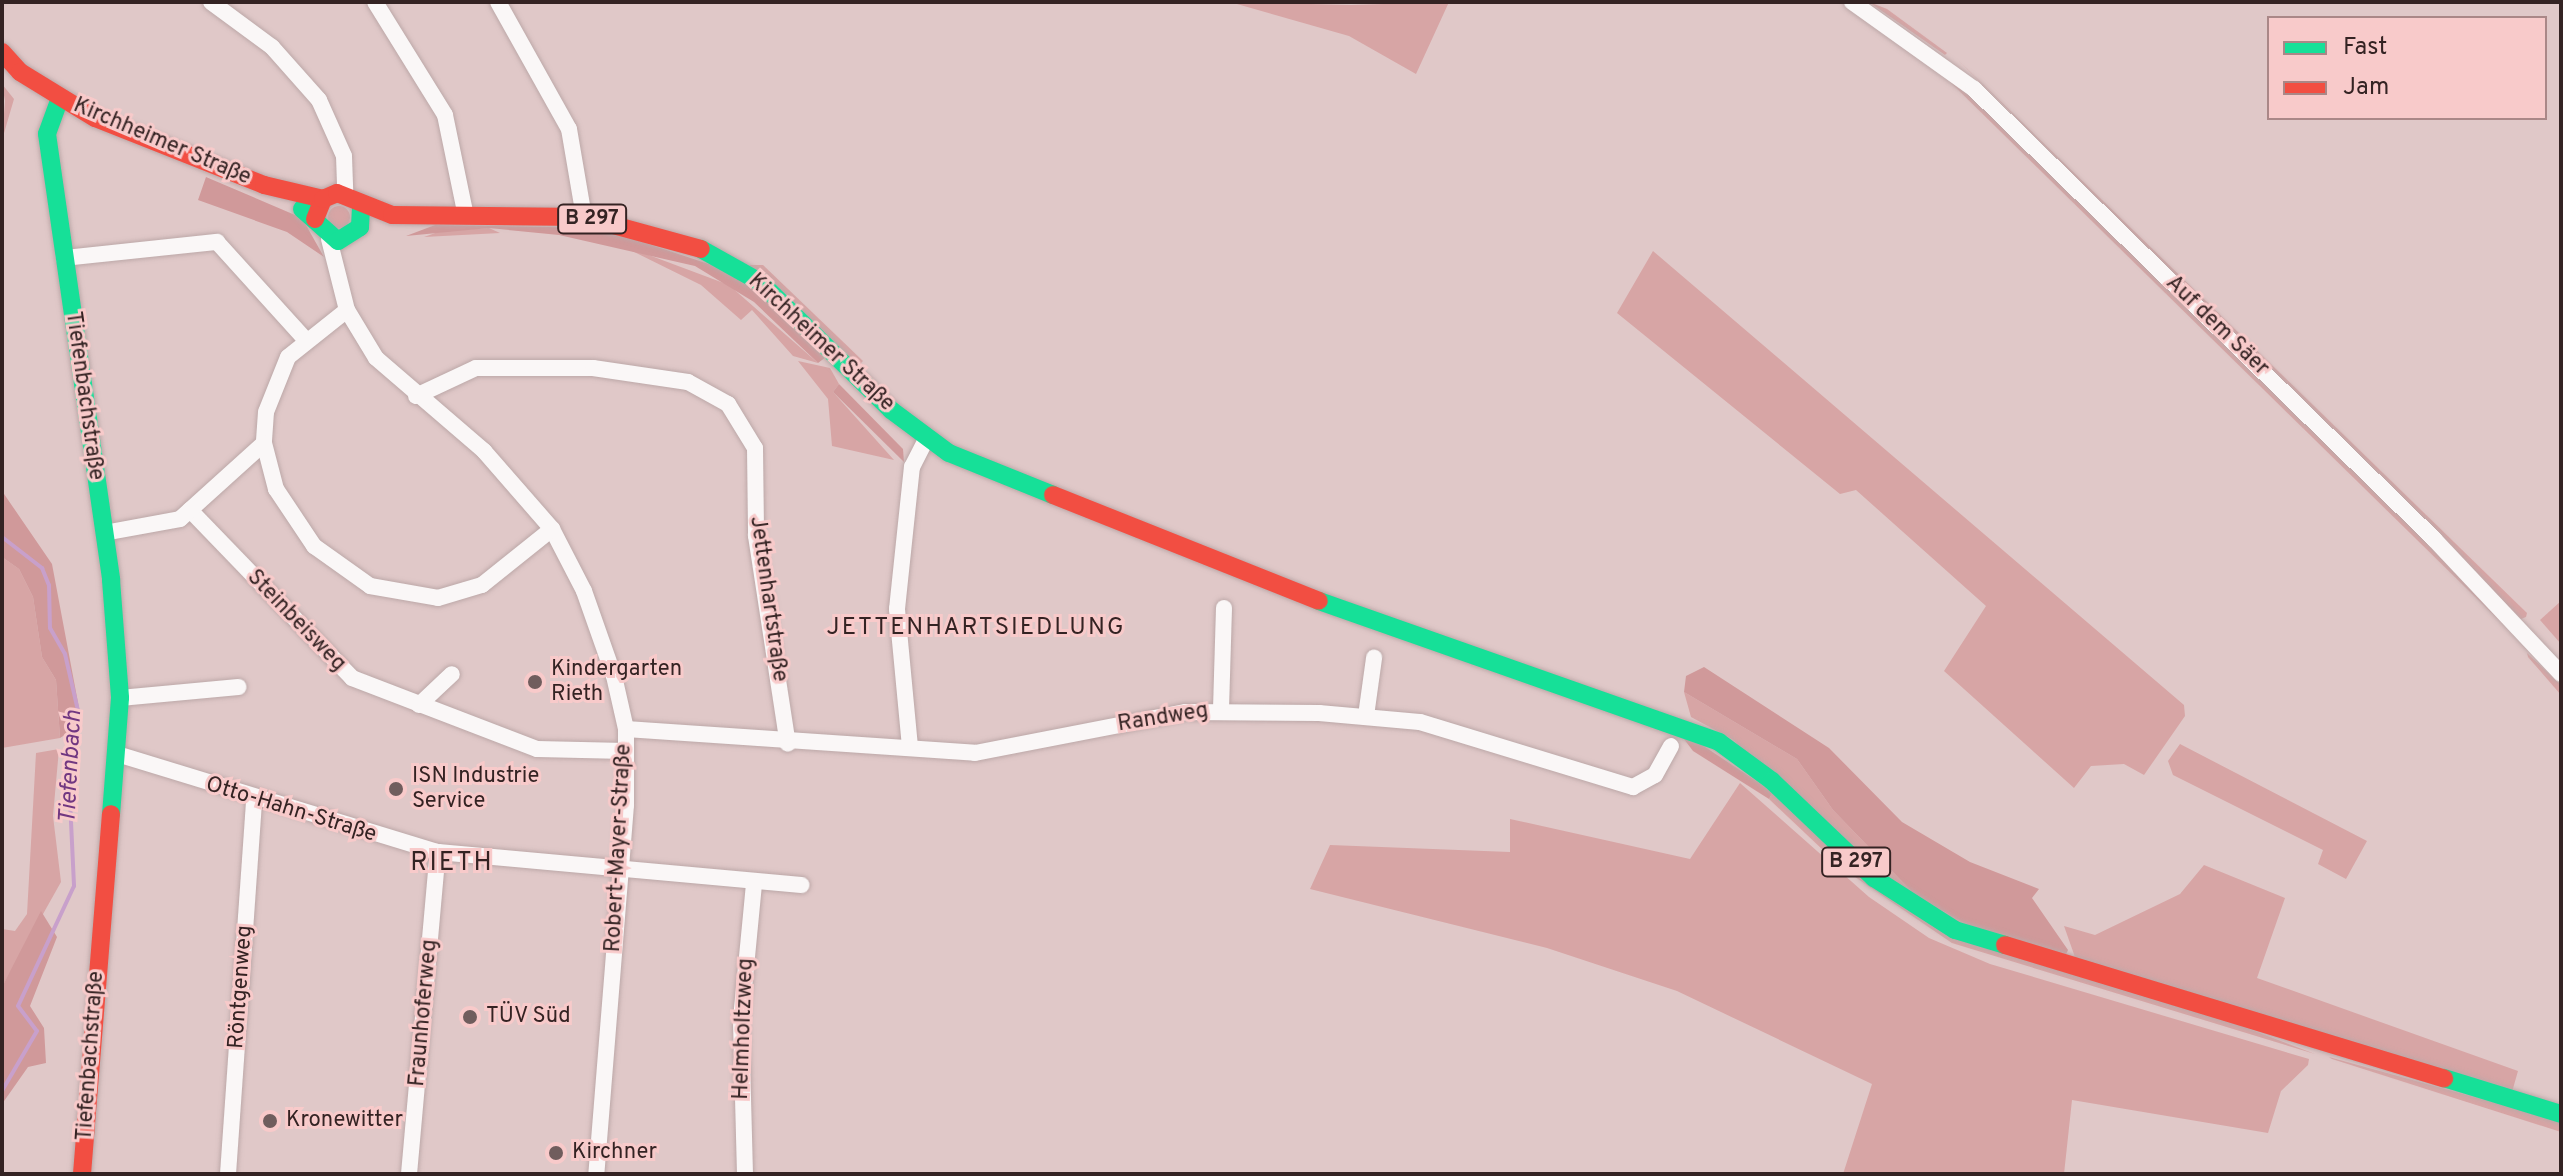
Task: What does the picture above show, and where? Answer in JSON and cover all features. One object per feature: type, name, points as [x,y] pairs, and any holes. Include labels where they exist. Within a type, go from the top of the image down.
[{"type":"main road","name":"Kirchheimer Straße","points":[[2,32],[60,98]]},
{"type":"main road","name":"Kirchheimer Straße","points":[[2,52],[20,72],[60,98],[264,185],[323,199],[345,194]]},
{"type":"main road","points":[[20,72],[49,118],[60,98]]},
{"type":"main road","name":"Tiefenbachstraße","points":[[49,118],[64,258],[104,533],[120,698],[82,1174]]},
{"type":"main road","name":"Kirchheimer Straße","points":[[264,185],[315,219],[346,235],[465,212],[584,217],[685,243],[737,267],[927,438],[978,469],[1429,645],[1606,697],[1719,742],[1772,781],[1899,898],[1981,942],[2561,1114]]},
{"type":"main road","points":[[345,194],[361,208],[346,235]]},
{"type":"main road","points":[[315,219],[323,199]]},
{"type":"main road","name":"Kirchheimer Straße","points":[[361,208],[439,215]]},
{"type":"street","points":[[211,2],[272,47],[319,100],[344,156],[345,194]]},
{"type":"street","points":[[375,2],[445,115],[465,212]]},
{"type":"street","points":[[498,2],[569,129],[584,217]]},
{"type":"street","name":"Auf dem Säer","points":[[1852,2],[1974,89],[2424,529],[2561,674]]},
{"type":"street","name":"Robert-Mayer-Straße","points":[[346,235],[343,285],[347,310],[376,358],[416,396],[484,451],[552,529],[600,628],[626,729],[626,751],[622,869],[596,1174]]},
{"type":"street","points":[[64,258],[217,242],[305,339]]},
{"type":"street","points":[[347,310],[305,339],[276,378],[264,443],[276,489],[314,546],[346,573],[393,595],[438,598],[482,585],[552,529]]},
{"type":"street","name":"Jettenhartstraße","points":[[416,396],[476,368],[579,368],[688,382],[728,404],[755,448],[756,536],[788,744]]},
{"type":"street","points":[[910,747],[898,585],[912,467],[927,438]]},
{"type":"street","points":[[104,533],[180,519],[264,443]]},
{"type":"street","name":"Steinbeisweg","points":[[190,510],[337,667],[419,705],[537,749],[626,751]]},
{"type":"street","points":[[1221,709],[1224,608]]},
{"type":"street","points":[[1366,716],[1374,658]]},
{"type":"street","points":[[419,705],[452,674]]},
{"type":"street","points":[[120,698],[238,687]]},
{"type":"street","name":"Randweg","points":[[626,729],[788,744],[910,747],[975,753],[1221,709],[1366,716],[1473,736],[1618,786],[1646,783],[1671,746]]},
{"type":"street","name":"Otto-Hahn-Straße","points":[[117,754],[254,800],[438,852],[754,884],[802,885]]},
{"type":"street","name":"Röntgenweg","points":[[228,1174],[254,800]]},
{"type":"street","name":"Fraunhoferweg","points":[[409,1174],[438,852]]},
{"type":"street","name":"Helmholtzweg","points":[[745,1174],[741,1019],[754,884]]},
{"type":"shaded area","points":[[1230,2],[1351,5],[1449,2],[1416,74],[1349,36]]},
{"type":"shaded area","points":[[1869,2],[1887,9],[1947,53],[1945,55]]},
{"type":"shaded area","points":[[1957,59],[2527,613],[2526,617],[2521,619]]},
{"type":"shaded area","points":[[1945,77],[1952,77],[2446,559],[2515,636]]},
{"type":"shaded area","points":[[2,84],[14,99],[2,140],[5,101]]},
{"type":"shaded area","points":[[206,177],[302,218],[324,257],[287,232],[198,200]]},
{"type":"shaded area","points":[[339,206],[347,209],[350,217],[347,225],[339,228],[331,225],[328,217],[331,209]]},
{"type":"shaded area","points":[[435,225],[600,228],[739,274],[826,357],[818,363],[754,302],[695,266],[559,235],[489,228],[406,236]]},
{"type":"shaded area","points":[[489,228],[500,233],[424,237],[441,231]]},
{"type":"shaded area","points":[[614,242],[729,285],[818,363],[793,356],[752,310],[741,320],[701,285]]},
{"type":"shaded area","points":[[1653,251],[2184,705],[2185,716],[2144,775],[2124,764],[2091,766],[2074,788],[1944,671],[1986,606],[1856,490],[1840,494],[1617,313]]},
{"type":"shaded area","points":[[749,265],[763,265],[863,361],[859,365]]},
{"type":"shaded area","points":[[798,361],[830,368],[839,384],[833,392],[894,460],[832,446],[828,399]]},
{"type":"shaded area","points":[[839,384],[903,449],[904,462],[833,392]]},
{"type":"shaded area","points":[[2,491],[52,564],[82,724],[60,738],[56,680],[42,657],[33,597],[19,569],[2,557]]},
{"type":"shaded area","points":[[2,557],[19,569],[33,597],[42,657],[56,680],[60,738],[2,748]]},
{"type":"shaded area","points":[[2561,601],[2561,644],[2540,620]]},
{"type":"shaded area","points":[[2527,653],[2561,685],[2561,695],[2528,657]]},
{"type":"shaded area","points":[[1704,667],[1829,748],[1902,822],[1970,862],[2039,889],[2032,898],[2068,950],[2064,959],[1969,925],[1918,898],[1833,810],[1797,759],[1684,692],[1686,676]]},
{"type":"shaded area","points":[[1684,692],[1797,759],[1833,810],[1918,898],[1871,866],[1732,739],[1691,717]]},
{"type":"shaded area","points":[[1675,727],[1773,792],[1769,799],[1693,751]]},
{"type":"shaded area","points":[[2180,744],[2367,841],[2346,879],[2318,864],[2323,850],[2173,775],[2168,761]]},
{"type":"shaded area","points":[[59,749],[53,816],[61,882],[2,987],[2,929],[15,931],[27,914],[36,753]]},
{"type":"shaded area","points":[[1740,783],[1869,897],[1929,938],[1990,964],[2309,1059],[2308,1065],[2281,1091],[2268,1133],[2072,1100],[2064,1174],[1843,1174],[1872,1084],[1677,991],[1547,948],[1310,889],[1330,845],[1510,852],[1510,819],[1690,859]]},
{"type":"shaded area","points":[[1773,792],[1872,885],[2315,1054],[1952,943],[1842,868],[1769,799]]},
{"type":"shaded area","points":[[2204,865],[2285,898],[2257,978],[2518,1071],[2512,1092],[2076,960],[2064,926],[2095,935],[2180,894]]},
{"type":"shaded area","points":[[41,911],[57,937],[30,1006],[44,1028],[46,1063],[28,1067],[2,1104],[2,987]]},
{"type":"shaded area","points":[[2329,1057],[2561,1121],[2561,1132],[2332,1059]]},
{"type":"waterway","name":"Tiefenbach","points":[[2,537],[42,568],[49,585],[50,628],[65,654],[79,715],[68,758],[74,886],[18,1006],[37,1031],[2,1091]]},
{"type":"traffic: fast","points":[[60,98],[47,134],[111,580],[120,698],[111,814]]},
{"type":"traffic: fast","points":[[302,209],[338,241],[360,227],[361,208]]},
{"type":"traffic: fast","points":[[701,249],[760,282],[891,410],[949,453],[1053,495]]},
{"type":"traffic: fast","points":[[1319,601],[1719,742],[1772,781],[1874,878],[1955,930],[2005,945]]},
{"type":"traffic: fast","points":[[2444,1078],[2561,1114]]},
{"type":"traffic: jam","points":[[2,52],[20,72],[95,118],[264,185],[323,199]]},
{"type":"traffic: jam","points":[[315,219],[323,199],[337,193],[392,215],[584,217],[701,249]]},
{"type":"traffic: jam","points":[[1053,495],[1319,601]]},
{"type":"traffic: jam","points":[[82,1174],[111,814]]},
{"type":"traffic: jam","points":[[2005,945],[2444,1078]]},
{"type":"place","name":"Kindergarten Rieth","points":[[535,682]]},
{"type":"place","name":"ISN Industrie Service","points":[[396,789]]},
{"type":"place","name":"TÜV Süd","points":[[470,1017]]},
{"type":"place","name":"Kronewitter","points":[[270,1121]]},
{"type":"place","name":"Kirchner","points":[[556,1153]]},
{"type":"district","name":"JETTENHARTSIEDLUNG","points":[[976,629]]},
{"type":"district","name":"RIETH","points":[[452,864]]}]
